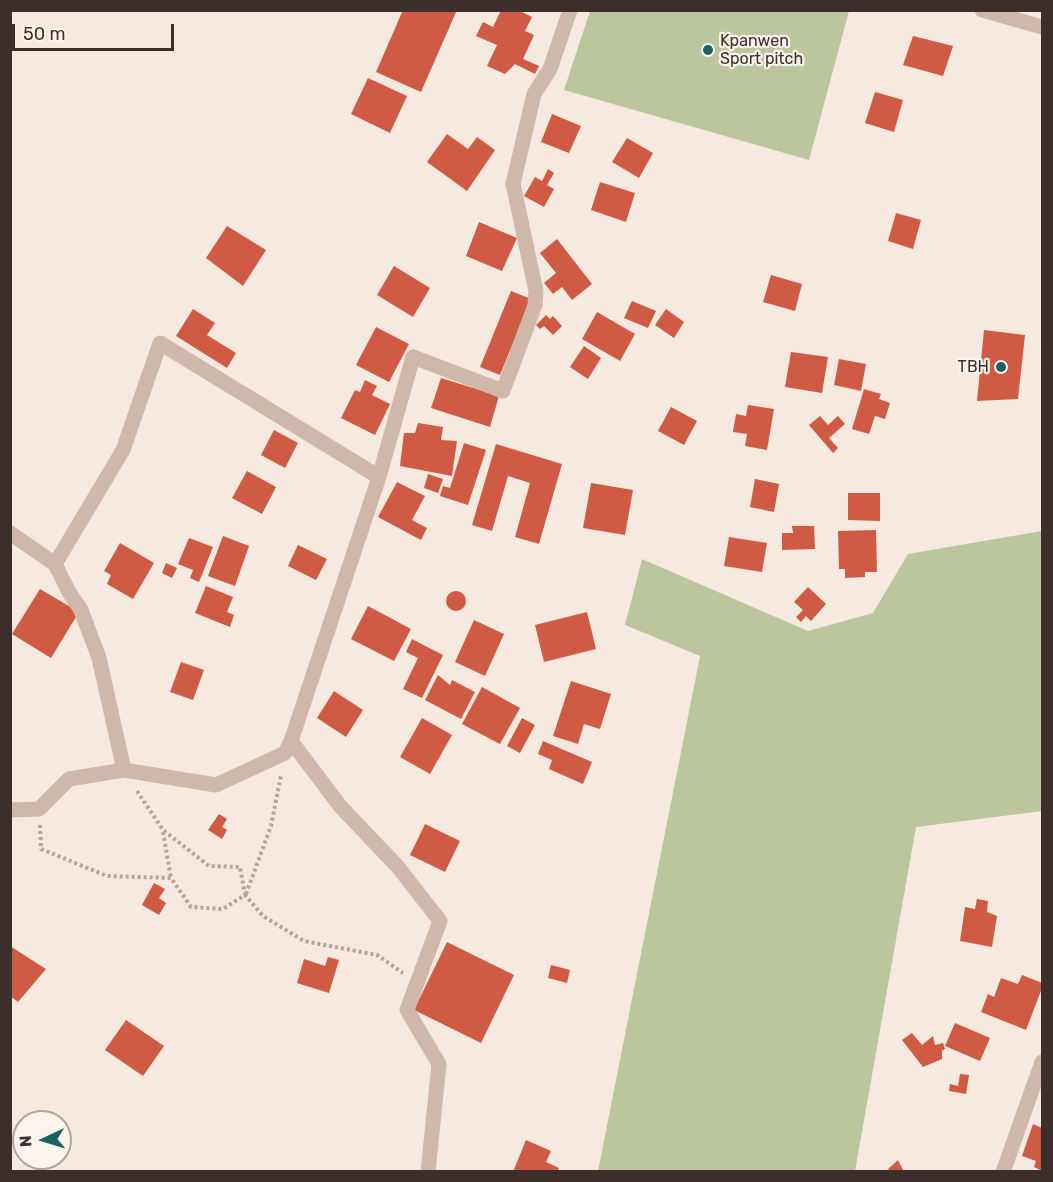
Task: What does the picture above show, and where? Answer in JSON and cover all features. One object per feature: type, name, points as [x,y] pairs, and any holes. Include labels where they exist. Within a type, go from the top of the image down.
[{"type":"street","points":[[10,810],[39,809],[69,779],[124,771],[216,785],[288,747],[379,477],[413,357],[503,391],[535,305],[536,291],[513,184],[534,94],[550,69],[570,10]]},
{"type":"street","points":[[982,10],[1042,27]]},
{"type":"street","points":[[55,564],[123,450],[160,343],[379,477]]},
{"type":"street","points":[[10,532],[55,564],[81,610],[99,658],[124,771]]},
{"type":"street","points":[[288,747],[398,867],[440,921],[406,1010],[439,1064],[428,1172]]},
{"type":"street","points":[[1003,1172],[1042,1062]]},
{"type":"path","points":[[163,831],[171,878],[191,907],[222,909],[246,895],[271,826],[288,747]]},
{"type":"path","points":[[124,771],[163,831],[209,866],[240,867],[246,895],[263,916],[304,941],[377,955],[417,983]]},
{"type":"path","points":[[39,809],[41,849],[107,876],[171,878]]},
{"type":"green space","name":"Kpanwen Sport pitch","points":[[590,11],[849,11],[809,160],[564,90]]},
{"type":"green space","points":[[1042,531],[1042,811],[916,827],[855,1171],[598,1171],[700,656],[625,625],[642,559],[808,631],[873,613],[908,554]]},
{"type":"building","points":[[403,10],[457,10],[421,92],[376,72]]},
{"type":"building","points":[[501,10],[518,10],[532,17],[525,31],[534,35],[523,59],[539,66],[535,74],[515,64],[505,74],[487,66],[497,45],[476,36],[483,22],[493,27]]},
{"type":"building","points":[[913,36],[953,46],[943,76],[903,65]]},
{"type":"building","points":[[368,78],[407,96],[390,133],[351,114]]},
{"type":"building","points":[[875,92],[903,100],[894,132],[865,123]]},
{"type":"building","points":[[552,114],[581,126],[569,153],[541,142]]},
{"type":"building","points":[[447,134],[468,149],[477,137],[495,150],[467,191],[427,162]]},
{"type":"building","points":[[627,138],[653,153],[639,178],[612,162]]},
{"type":"building","points":[[548,169],[554,173],[547,185],[554,189],[544,207],[524,196],[535,177],[542,181]]},
{"type":"building","points":[[600,182],[635,193],[626,222],[591,210]]},
{"type":"building","points":[[896,213],[921,220],[913,249],[888,241]]},
{"type":"building","points":[[479,222],[517,238],[502,271],[466,256]]},
{"type":"building","points":[[227,226],[266,250],[243,286],[206,258]]},
{"type":"building","points":[[557,239],[592,284],[572,300],[562,287],[553,294],[544,283],[556,273],[540,253]]},
{"type":"building","points":[[394,266],[430,288],[413,317],[377,295]]},
{"type":"building","points":[[771,275],[802,284],[795,311],[763,302]]},
{"type":"building","points":[[511,291],[531,299],[500,375],[480,367]]},
{"type":"building","points":[[632,301],[656,311],[648,328],[624,318]]},
{"type":"building","points":[[193,309],[215,323],[207,335],[236,353],[227,368],[176,336]]},
{"type":"building","points":[[666,309],[684,322],[674,338],[655,325]]},
{"type":"building","points":[[597,312],[635,334],[620,361],[582,339]]},
{"type":"building","points":[[546,315],[550,319],[553,316],[562,326],[553,335],[544,326],[540,329],[536,325]]},
{"type":"building","points":[[376,327],[409,344],[389,382],[356,365]]},
{"type":"building","name":"TBH","points":[[984,330],[1025,335],[1018,399],[977,401]]},
{"type":"building","points":[[584,346],[601,358],[588,379],[570,367]]},
{"type":"building","points":[[791,352],[828,357],[822,393],[785,387]]},
{"type":"building","points":[[839,359],[866,364],[861,391],[834,385]]},
{"type":"building","points":[[441,378],[499,396],[490,427],[431,408]]},
{"type":"building","points":[[365,380],[377,386],[372,395],[390,404],[375,435],[341,418],[355,390],[360,392]]},
{"type":"building","points":[[864,389],[881,394],[879,399],[890,403],[885,419],[875,416],[869,434],[852,429]]},
{"type":"building","points":[[748,405],[774,409],[767,450],[745,446],[747,434],[733,432],[736,414],[746,416]]},
{"type":"building","points":[[671,407],[697,421],[684,445],[658,431]]},
{"type":"building","points":[[820,416],[828,425],[838,416],[845,424],[829,438],[838,448],[833,453],[809,425]]},
{"type":"building","points":[[418,423],[443,427],[441,440],[457,441],[452,476],[400,466],[404,433],[415,433]]},
{"type":"building","points":[[274,430],[298,443],[285,468],[261,455]]},
{"type":"building","points":[[464,443],[486,450],[468,505],[440,496],[443,486],[450,488]]},
{"type":"building","points":[[496,444],[562,464],[539,544],[515,537],[530,483],[508,476],[492,531],[472,525]]},
{"type":"building","points":[[247,471],[276,487],[262,514],[232,498]]},
{"type":"building","points":[[428,474],[443,479],[438,493],[424,488]]},
{"type":"building","points":[[755,479],[779,484],[774,512],[750,507]]},
{"type":"building","points":[[397,482],[425,496],[412,520],[427,528],[421,540],[378,517]]},
{"type":"building","points":[[591,483],[633,490],[625,535],[583,528]]},
{"type":"building","points":[[848,493],[880,493],[880,521],[848,520]]},
{"type":"building","points":[[792,526],[814,526],[815,549],[782,550],[782,533],[793,533]]},
{"type":"building","points":[[876,530],[877,572],[865,572],[865,577],[845,578],[845,569],[839,569],[838,531]]},
{"type":"building","points":[[223,536],[249,546],[235,586],[208,576]]},
{"type":"building","points":[[729,537],[767,543],[762,572],[724,566]]},
{"type":"building","points":[[189,538],[213,547],[199,582],[190,578],[193,570],[178,564]]},
{"type":"building","points":[[120,543],[154,563],[133,599],[107,584],[111,575],[104,571]]},
{"type":"building","points":[[298,545],[327,559],[316,580],[288,566]]},
{"type":"building","points":[[166,563],[177,568],[172,578],[162,573]]},
{"type":"building","points":[[206,586],[233,597],[227,612],[234,615],[230,627],[195,613]]},
{"type":"building","points":[[808,587],[826,604],[811,621],[806,616],[801,622],[796,617],[803,610],[794,602]]},
{"type":"building","points":[[40,589],[79,612],[51,658],[12,634]]},
{"type":"building","points":[[452,591],[460,591],[466,597],[466,605],[460,611],[452,611],[446,605],[446,597]]},
{"type":"building","points":[[368,606],[411,629],[394,661],[351,639]]},
{"type":"building","points":[[587,612],[596,649],[544,662],[535,625]]},
{"type":"building","points":[[474,620],[504,634],[485,676],[455,662]]},
{"type":"building","points":[[412,639],[443,655],[422,698],[403,689],[418,658],[406,652]]},
{"type":"building","points":[[181,662],[204,670],[193,700],[170,692]]},
{"type":"building","points":[[438,675],[450,685],[452,680],[475,692],[461,719],[425,700]]},
{"type":"building","points":[[571,681],[611,694],[600,729],[584,724],[578,744],[553,736]]},
{"type":"building","points":[[482,687],[520,708],[500,744],[462,724]]},
{"type":"building","points":[[334,691],[363,710],[346,737],[317,718]]},
{"type":"building","points":[[422,718],[452,735],[430,774],[400,757]]},
{"type":"building","points":[[522,718],[535,725],[520,753],[507,746]]},
{"type":"building","points":[[543,741],[592,762],[583,784],[549,769],[552,760],[538,754]]},
{"type":"building","points":[[219,814],[227,819],[222,827],[227,830],[222,839],[208,830]]},
{"type":"building","points":[[425,824],[460,841],[445,872],[410,855]]},
{"type":"building","points":[[154,883],[165,889],[159,898],[166,903],[159,915],[142,905]]},
{"type":"building","points":[[977,899],[988,901],[987,912],[997,916],[992,947],[960,941],[965,907],[975,909]]},
{"type":"building","points":[[447,942],[514,975],[481,1043],[414,1010]]},
{"type":"building","points":[[10,946],[46,969],[18,1002],[10,996]]},
{"type":"building","points":[[328,957],[339,960],[329,993],[297,983],[304,959],[325,966]]},
{"type":"building","points":[[551,965],[570,970],[567,983],[548,978]]},
{"type":"building","points":[[1022,975],[1042,983],[1026,1030],[981,1012],[988,994],[994,997],[1001,978],[1018,984]]},
{"type":"building","points":[[126,1020],[164,1046],[143,1076],[105,1050]]},
{"type":"building","points":[[955,1023],[990,1038],[980,1061],[945,1046]]},
{"type":"building","points":[[912,1033],[922,1045],[933,1036],[935,1045],[943,1043],[945,1049],[942,1051],[942,1059],[923,1067],[902,1040]]},
{"type":"building","points":[[960,1074],[969,1075],[966,1094],[949,1091],[950,1084],[958,1086]]},
{"type":"building","points":[[1033,1124],[1042,1128],[1042,1171],[1034,1167],[1036,1161],[1022,1156]]},
{"type":"building","points":[[526,1140],[551,1151],[546,1162],[559,1168],[557,1172],[513,1172]]},
{"type":"building","points":[[898,1160],[904,1172],[890,1172],[888,1169]]},
{"type":"place","name":"Kpanwen Sport pitch","points":[[708,50]]},
{"type":"place","name":"TBH","points":[[1001,367]]}]
